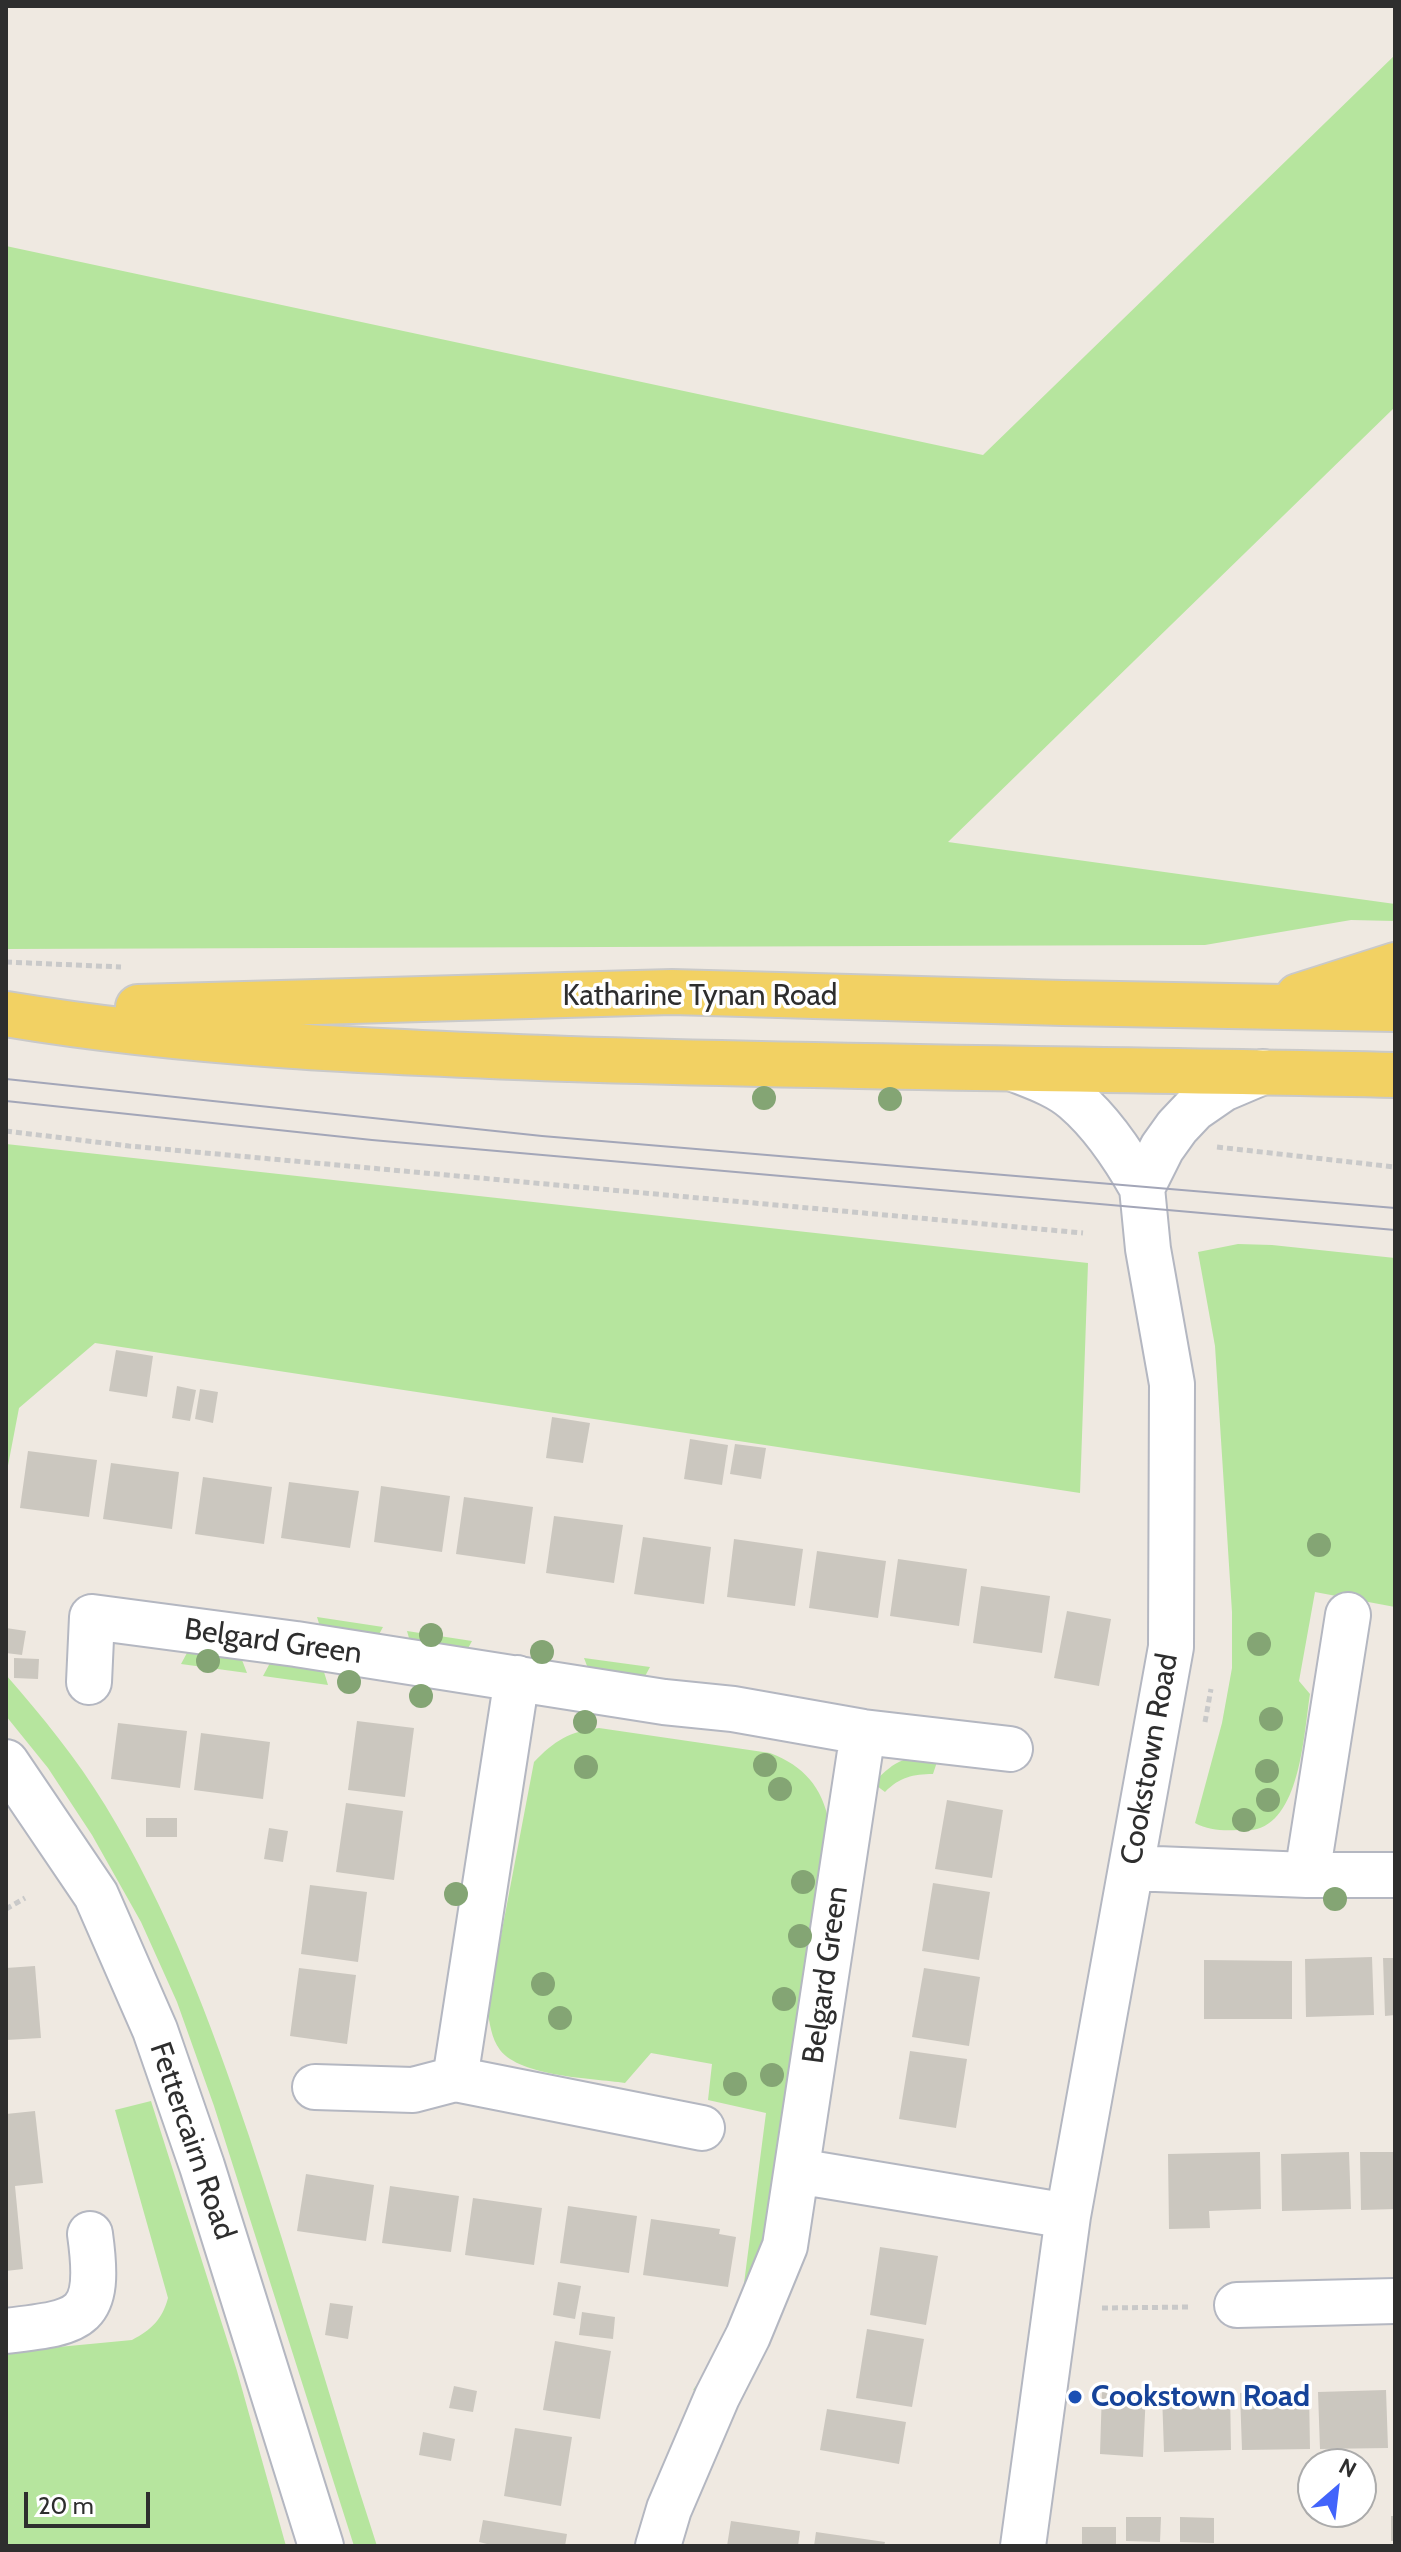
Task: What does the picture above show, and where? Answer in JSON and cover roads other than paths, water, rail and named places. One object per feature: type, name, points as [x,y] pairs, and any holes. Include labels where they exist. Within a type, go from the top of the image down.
[{"type":"main road","points":[[1265,1007],[1395,965]]},
{"type":"main road","name":"Katharine Tynan Road","points":[[6,1005],[178,1008],[672,992],[1395,1009]]},
{"type":"main road","name":"Katharine Tynan Road","points":[[6,1014],[178,1036],[443,1054],[670,1062],[1395,1075]]},
{"type":"street","name":"Katharine Tynan Road","points":[[1014,1069],[1074,1099],[1120,1150],[1142,1188]]},
{"type":"street","points":[[1142,1188],[1162,1148],[1194,1109],[1223,1089],[1263,1072]]},
{"type":"street","name":"Cookstown Road","points":[[1023,2546],[1068,2216],[1171,1647],[1172,1384],[1148,1249],[1142,1188]]},
{"type":"street","points":[[1307,1875],[1348,1615]]},
{"type":"street","name":"Belgard Green","points":[[89,1682],[92,1617],[296,1644],[664,1702],[733,1709],[863,1732],[1010,1749]]},
{"type":"street","points":[[455,2079],[517,1678]]},
{"type":"street","name":"Belgard Green","points":[[658,2546],[669,2509],[717,2397],[748,2336],[785,2246],[863,1732]]},
{"type":"street","name":"Fettercairn Road","points":[[6,1762],[96,1895],[155,2030],[202,2166],[321,2546]]},
{"type":"street","points":[[1131,1868],[1395,1875]]},
{"type":"street","points":[[315,2087],[413,2090],[455,2079],[702,2128]]},
{"type":"street","points":[[797,2171],[1068,2216]]},
{"type":"street","points":[[6,2331],[60,2325],[79,2316],[89,2300],[94,2278],[90,2234]]},
{"type":"street","points":[[1237,2305],[1395,2301]]},
{"type":"tram line","points":[[6,1079],[542,1136],[1395,1208]]},
{"type":"tram line","points":[[6,1101],[372,1140],[1395,1230]]},
{"type":"place","name":"Cookstown Road","points":[[1075,2397]]}]
